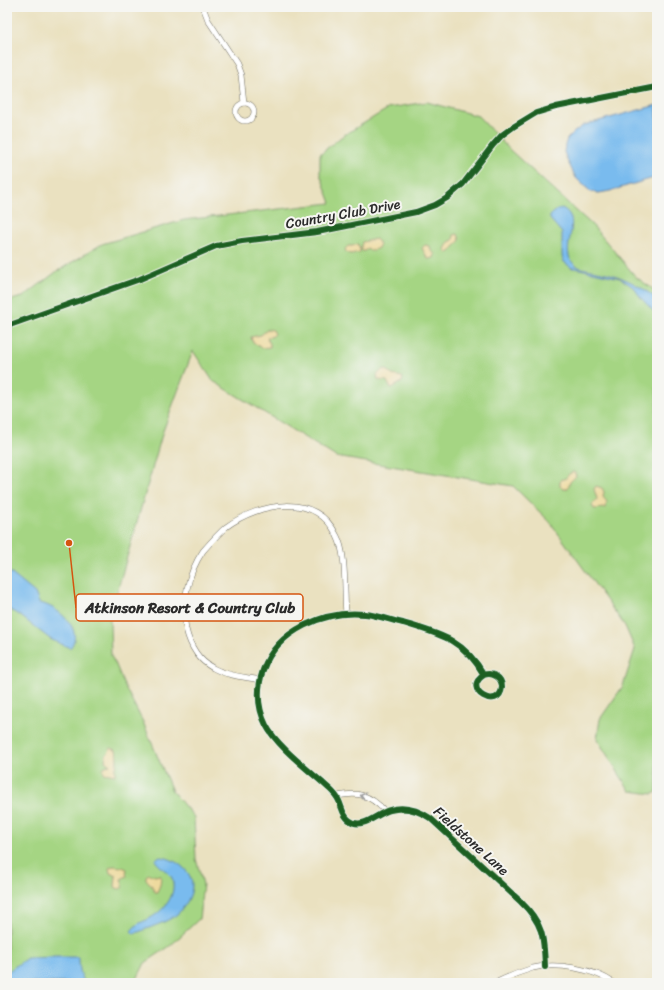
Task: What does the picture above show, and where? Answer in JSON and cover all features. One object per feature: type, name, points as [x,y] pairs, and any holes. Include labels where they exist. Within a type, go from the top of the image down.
[{"type":"street","points":[[203,7],[208,20],[237,64],[241,75],[244,103]]},
{"type":"street","name":"Country Club Drive","points":[[7,326],[140,279],[216,246],[242,241],[317,232],[416,212],[447,198],[467,178],[492,145],[502,135],[513,126],[530,116],[556,107],[657,88]]},
{"type":"street","points":[[260,680],[212,668],[197,654],[188,637],[184,610],[193,570],[203,552],[226,527],[250,513],[269,507],[296,506],[310,509],[321,516],[335,531],[340,544],[343,564],[346,614]]},
{"type":"street","name":"Fieldstone Lane","points":[[484,675],[477,663],[454,641],[446,637],[426,630],[366,614],[346,614],[319,618],[301,627],[284,639],[267,660],[260,680],[260,705],[266,725],[270,731],[283,747],[337,796],[345,815],[353,822],[358,824],[364,823],[391,809],[418,811],[424,814],[520,901],[534,916],[540,927],[543,940],[545,967]]},
{"type":"street","points":[[491,674],[500,680],[502,685],[501,690],[494,698],[483,697],[478,691],[478,681],[484,675],[491,674]]},
{"type":"street","points":[[337,796],[353,794],[366,796],[373,799],[385,811]]},
{"type":"street","points":[[495,983],[521,972],[534,968],[545,967],[573,968],[586,971],[600,975],[614,983]]},
{"type":"green space","points":[[427,102],[478,116],[511,151],[593,226],[636,277],[657,292],[657,792],[653,794],[630,791],[597,739],[600,719],[623,686],[635,649],[625,626],[550,522],[513,486],[336,457],[213,381],[193,351],[163,431],[110,620],[111,656],[143,722],[172,791],[194,817],[196,859],[203,884],[199,919],[170,946],[145,963],[135,983],[7,983],[7,301],[23,297],[56,272],[102,244],[184,220],[331,203],[320,174],[320,154],[341,137],[389,108]]},
{"type":"sand","points":[[458,234],[460,240],[450,252],[447,253],[445,249],[449,242],[453,240],[454,235]]},
{"type":"sand","points":[[376,239],[380,244],[378,248],[372,251],[368,249],[362,251],[362,242]]},
{"type":"sand","points":[[358,244],[360,252],[351,254],[346,252],[345,249],[348,246]]},
{"type":"sand","points":[[425,245],[430,246],[431,251],[435,254],[434,258],[428,259],[422,248]]},
{"type":"sand","points":[[268,329],[273,330],[275,334],[267,338],[270,347],[261,348],[252,341],[251,337],[261,335]]},
{"type":"sand","points":[[383,369],[387,370],[392,375],[402,377],[402,382],[392,388],[387,381],[378,380],[377,375]]},
{"type":"sand","points":[[573,472],[576,476],[570,482],[567,489],[563,489],[560,486],[560,482]]},
{"type":"sand","points":[[596,486],[602,488],[604,492],[603,497],[607,502],[605,508],[594,509],[592,505],[597,499],[594,489]]},
{"type":"sand","points":[[111,748],[116,750],[117,766],[115,768],[115,775],[104,773],[103,769],[105,766],[110,765],[105,761],[106,755]]},
{"type":"sand","points":[[113,866],[127,869],[127,876],[121,879],[123,887],[120,889],[116,888],[115,886],[116,876],[110,873],[109,868]]},
{"type":"sand","points":[[149,874],[155,876],[160,875],[161,877],[157,892],[155,892],[146,879],[146,876]]},
{"type":"water","points":[[657,105],[657,177],[610,191],[599,193],[591,192],[576,178],[567,160],[564,152],[567,139],[584,125]]},
{"type":"water","points":[[562,208],[568,213],[571,219],[572,226],[568,249],[572,262],[580,267],[622,278],[643,289],[657,299],[657,315],[633,287],[620,278],[572,268],[564,262],[562,256],[562,233],[550,219],[552,214]]},
{"type":"water","points":[[7,570],[35,593],[39,603],[53,608],[72,626],[74,641],[70,648],[50,639],[22,617],[7,608]]},
{"type":"water","points":[[161,857],[177,863],[186,870],[191,880],[191,894],[182,909],[172,918],[134,934],[131,931],[134,927],[161,910],[169,901],[171,896],[173,890],[172,878],[155,860]]},
{"type":"water","points":[[79,957],[81,975],[86,983],[7,983],[7,972],[27,958]]},
{"type":"cycle path","points":[[7,326],[140,279],[216,246],[242,241],[317,232],[416,212],[435,205],[447,198],[463,184],[502,135],[536,113],[556,107],[657,87]]},
{"type":"cycle path","points":[[484,675],[490,674],[496,676],[502,683],[500,694],[495,698],[483,696],[479,692],[476,687],[478,681],[484,675],[468,653],[450,640],[428,631],[374,615],[334,615],[319,619],[304,626],[279,644],[270,656],[263,670],[259,698],[263,718],[271,733],[292,756],[333,792],[338,799],[346,818],[359,824],[390,810],[400,808],[421,813],[430,818],[520,901],[538,923],[543,938],[545,967]]},
{"type":"place","name":"Atkinson Resort & Country Club","points":[[69,543]]}]
